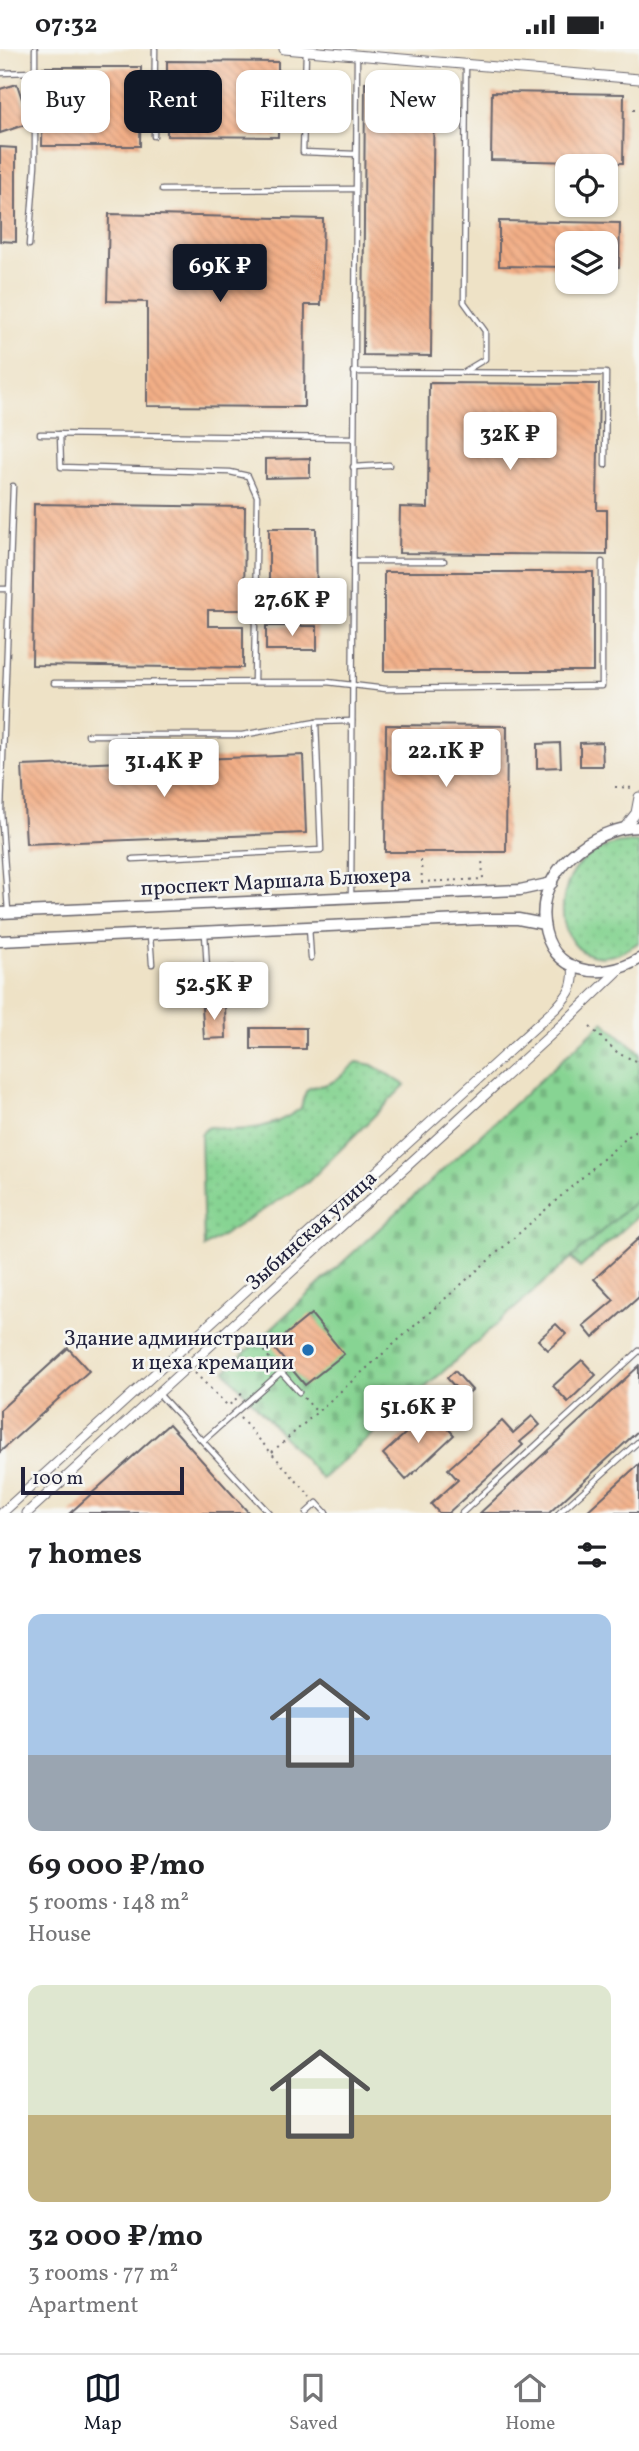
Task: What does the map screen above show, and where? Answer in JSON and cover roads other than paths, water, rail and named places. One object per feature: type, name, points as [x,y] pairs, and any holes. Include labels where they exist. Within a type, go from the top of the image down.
[{"type":"street","points":[[284,49],[639,79]]},
{"type":"street","points":[[625,827],[636,813],[639,797]]},
{"type":"street","points":[[639,827],[610,830],[585,844],[564,864],[545,901],[544,924],[548,938],[558,954],[573,965],[591,972],[618,971],[639,959]]},
{"type":"street","name":"проспект Маршала Блюхера","points":[[4,912],[520,890],[552,883]]},
{"type":"street","points":[[0,941],[484,919],[518,919],[544,924]]},
{"type":"street","name":"Зыбинская улица","points":[[2,1513],[555,1008],[570,992],[574,983],[573,965]]},
{"type":"street","name":"Зыбинская улица","points":[[27,1513],[618,971]]},
{"type":"street","points":[[309,1233],[321,1245]]},
{"type":"lane","points":[[33,70],[35,49]]},
{"type":"lane","points":[[154,135],[155,49]]},
{"type":"lane","points":[[306,51],[303,152],[355,153]]},
{"type":"lane","points":[[351,897],[355,153],[358,55]]},
{"type":"lane","points":[[464,372],[485,359],[485,331],[464,302],[466,65]]},
{"type":"lane","points":[[0,73],[21,72]]},
{"type":"lane","points":[[29,245],[35,165],[34,133]]},
{"type":"lane","points":[[162,190],[355,189]]},
{"type":"lane","points":[[354,372],[606,373],[605,465]]},
{"type":"lane","points":[[40,434],[353,437]]},
{"type":"lane","points":[[60,434],[61,467],[230,472],[248,476],[257,496],[254,682]]},
{"type":"lane","points":[[353,467],[389,465]]},
{"type":"lane","points":[[4,912],[1,802],[13,486]]},
{"type":"lane","points":[[352,561],[444,561]]},
{"type":"lane","points":[[54,683],[254,682],[352,684],[376,689],[602,686],[602,562]]},
{"type":"lane","points":[[0,589],[9,589]]},
{"type":"lane","points":[[89,735],[242,735],[317,722],[352,721]]},
{"type":"lane","points":[[133,859],[321,850],[317,722]]},
{"type":"lane","points":[[309,926],[311,958]]},
{"type":"lane","points":[[205,932],[207,970],[211,990],[235,989],[238,985],[234,968],[207,970]]},
{"type":"lane","points":[[150,934],[152,964]]},
{"type":"lane","points":[[462,1513],[639,1351]]},
{"type":"lane","points":[[203,1441],[281,1372],[299,1392]]},
{"type":"lane","points":[[158,1394],[269,1513]]},
{"type":"lane","points":[[559,1513],[639,1441]]},
{"type":"lane","points":[[306,1513],[317,1503],[326,1513]]},
{"type":"place","name":"Здание администрации и цеха кремации","points":[[308,1350]]}]
